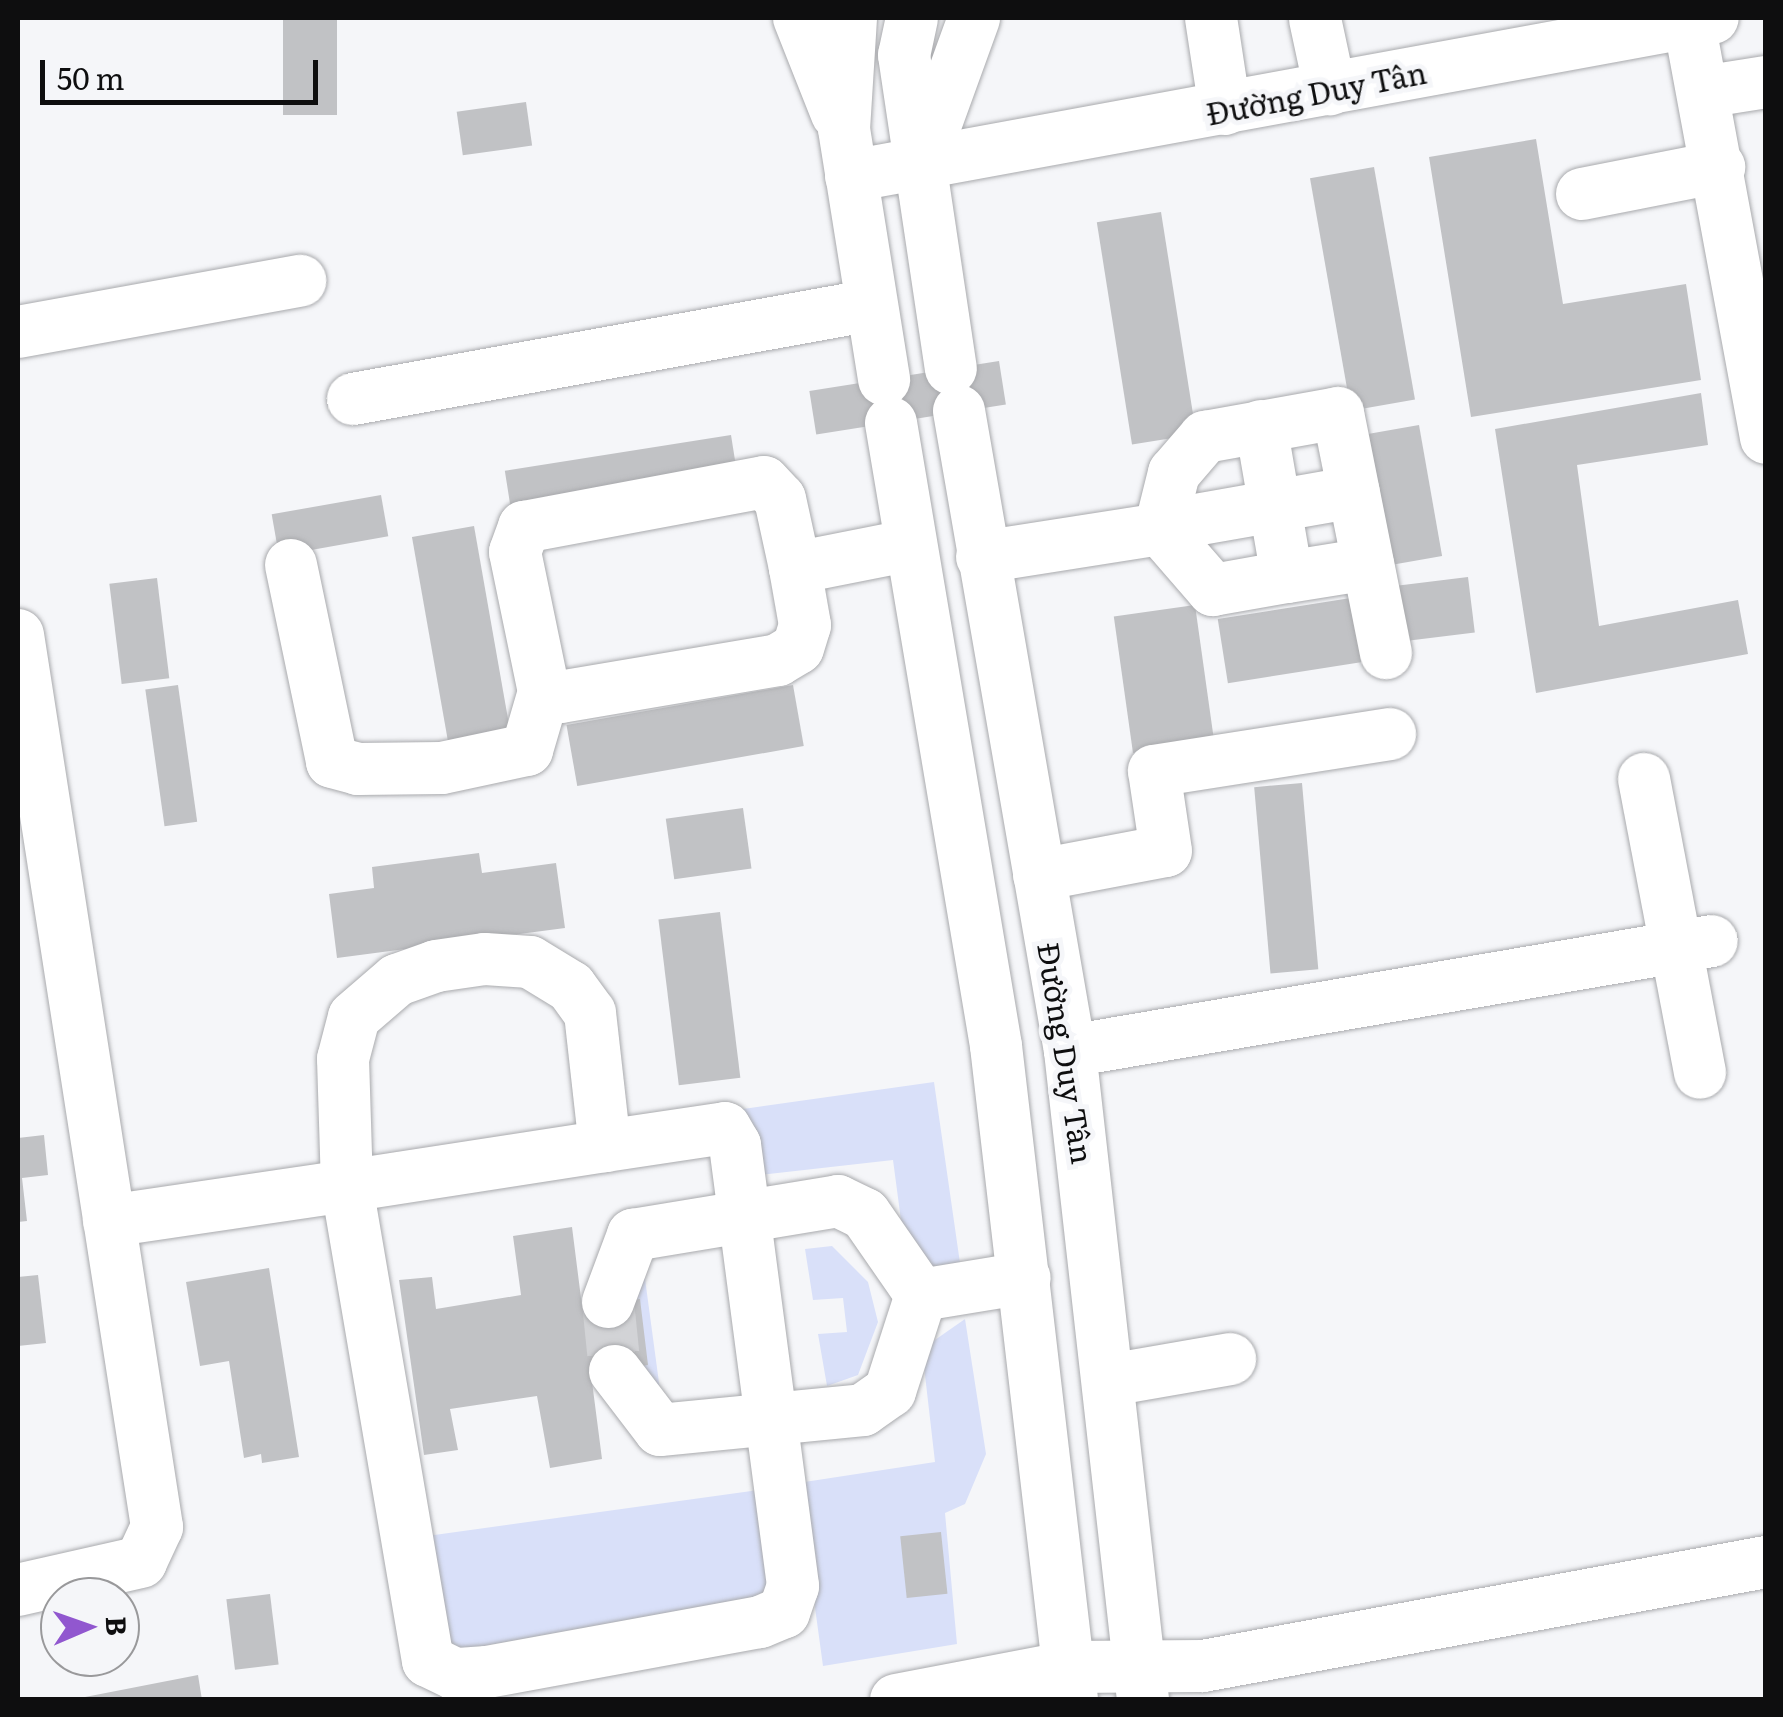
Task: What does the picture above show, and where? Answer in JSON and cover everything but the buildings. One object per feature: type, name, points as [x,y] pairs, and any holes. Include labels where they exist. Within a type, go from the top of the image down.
[{"type":"street","points":[[800,18],[848,152]]},
{"type":"street","points":[[851,18],[848,152],[996,1046],[1070,1683]]},
{"type":"street","points":[[912,18],[904,55],[919,168]]},
{"type":"street","points":[[919,168],[974,18]]},
{"type":"street","points":[[1211,18],[1226,109]]},
{"type":"street","points":[[1315,19],[1330,89]]},
{"type":"street","points":[[1701,20],[1703,92],[1766,438]]},
{"type":"street","name":"Đường Duy Tân","points":[[848,152],[919,168],[1701,20]]},
{"type":"street","points":[[1703,92],[1766,82]]},
{"type":"street","points":[[1582,194],[1719,167]]},
{"type":"street","name":"Đường Duy Tân","points":[[919,168],[982,557],[1070,1051],[1141,1682]]},
{"type":"street","points":[[18,332],[300,281]]},
{"type":"street","points":[[354,398],[872,305]]},
{"type":"street","points":[[1368,564],[1208,588],[1180,524],[1185,464],[1205,438],[1338,412],[1386,654]]},
{"type":"street","points":[[1260,426],[1287,577]]},
{"type":"street","points":[[292,565],[332,762],[358,769],[442,768],[526,750],[544,692],[515,552],[524,527],[764,482],[780,499],[805,625],[798,648],[778,660],[560,696],[544,692]]},
{"type":"street","points":[[982,557],[1354,492]]},
{"type":"street","points":[[795,568],[912,545]]},
{"type":"street","points":[[18,1590],[113,1573],[141,1562],[153,1544],[157,1527],[19,656]]},
{"type":"street","points":[[942,717],[1008,707]]},
{"type":"street","points":[[1039,875],[1166,851],[1154,771],[1390,734]]},
{"type":"street","points":[[1644,779],[1694,944],[1700,1073]]},
{"type":"street","points":[[1070,1051],[1694,944]]},
{"type":"street","points":[[109,1222],[347,1186],[725,1128],[734,1145],[793,1586],[784,1612],[760,1622],[487,1672],[455,1674],[428,1661],[347,1186],[343,1060],[354,1017],[397,980],[436,966],[484,958],[530,962],[570,987],[590,1013],[605,1146]]},
{"type":"street","points":[[608,1302],[633,1235],[838,1201],[864,1214],[921,1295]]},
{"type":"street","points":[[921,1295],[1025,1278]]},
{"type":"street","points":[[616,1371],[660,1430],[863,1410],[890,1391],[921,1295]]},
{"type":"street","points":[[1110,1380],[1230,1359]]},
{"type":"street","points":[[896,1700],[1070,1683],[1141,1682],[1203,1666],[1766,1562]]},
{"type":"shaded area","points":[[934,1082],[962,1277],[906,1258],[893,1160],[752,1176],[743,1109]]},
{"type":"shaded area","points":[[832,1246],[868,1282],[878,1322],[858,1375],[827,1386],[818,1334],[847,1332],[843,1298],[813,1300],[805,1249]]},
{"type":"shaded area","points":[[643,1264],[662,1405],[638,1381],[635,1268]]},
{"type":"shaded area","points":[[965,1319],[986,1454],[965,1504],[945,1513],[957,1644],[823,1666],[798,1483],[935,1462],[922,1349]]},
{"type":"shaded area","points":[[766,1489],[771,1595],[443,1653],[420,1537]]},
{"type":"tunnel","points":[[608,1302],[615,1371]]}]
